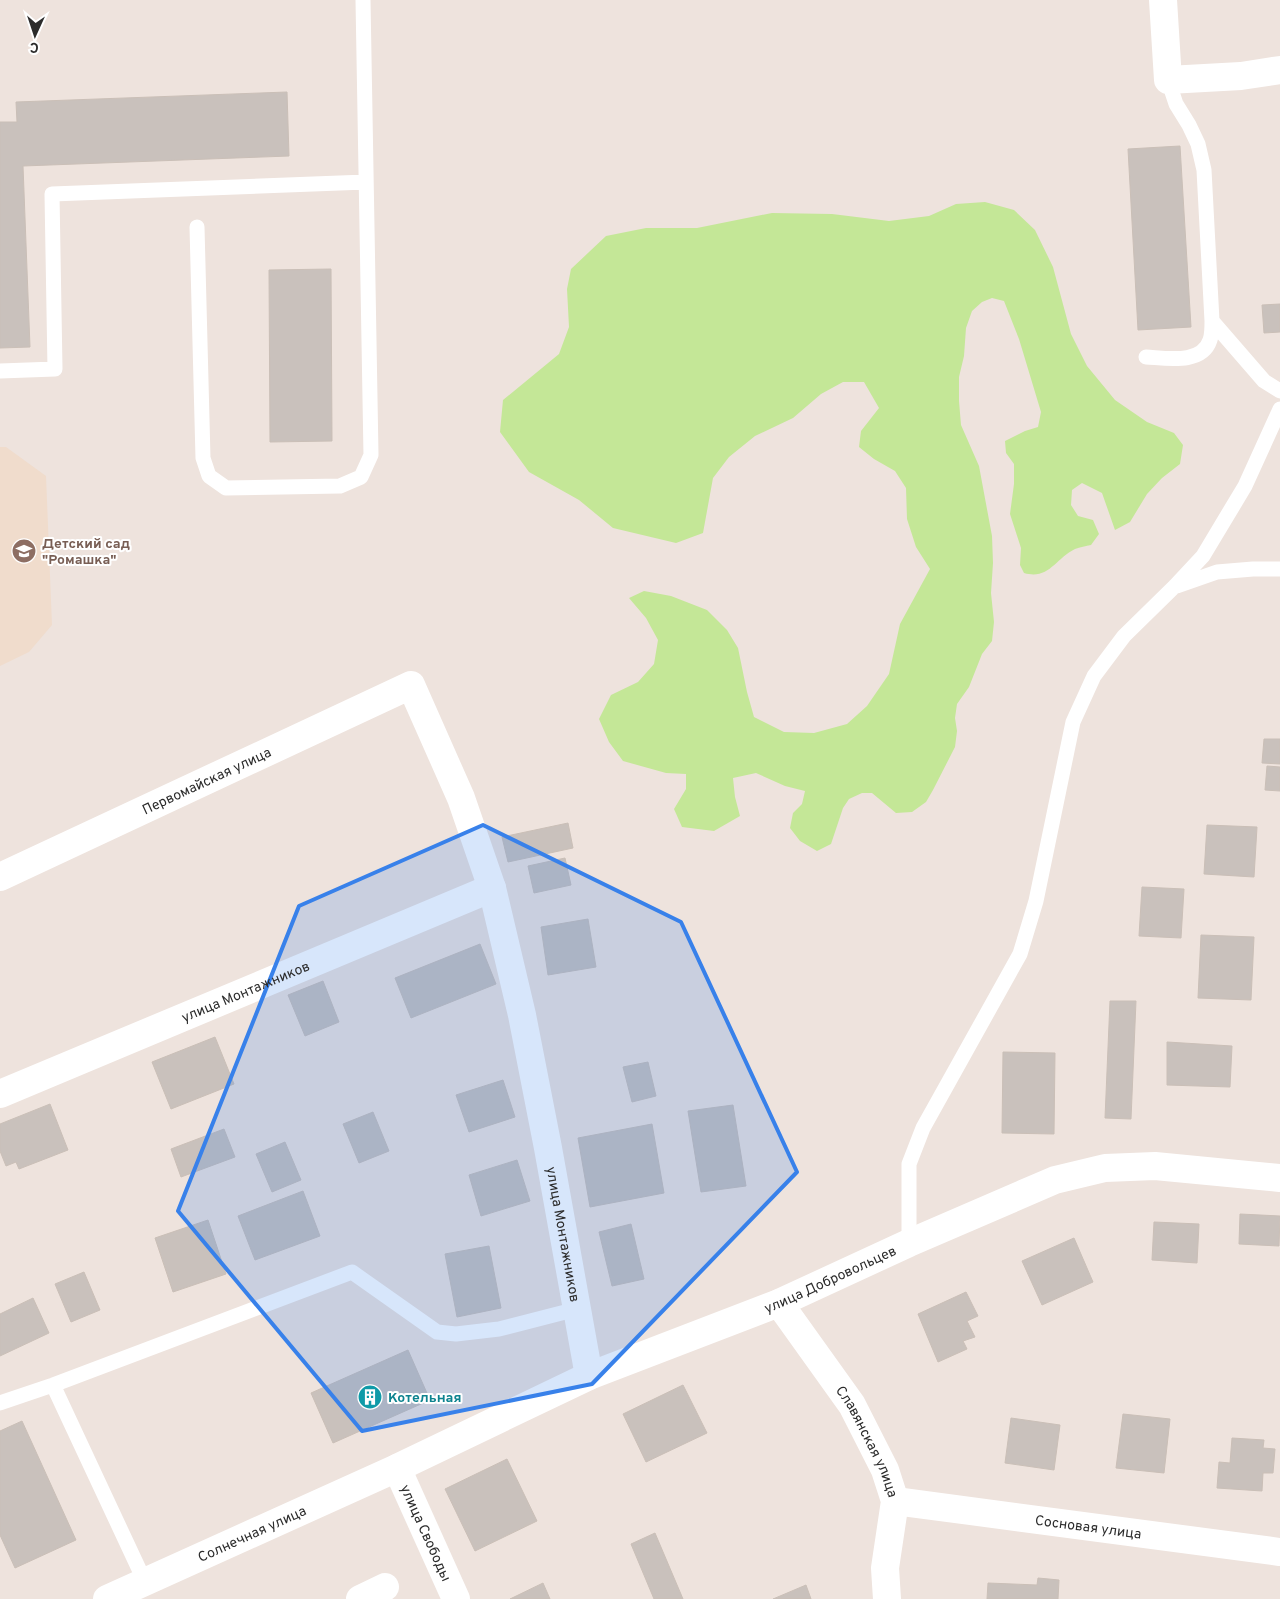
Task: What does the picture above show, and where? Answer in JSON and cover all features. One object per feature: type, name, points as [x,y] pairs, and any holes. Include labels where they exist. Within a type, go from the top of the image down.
[{"type":"street","points":[[1163,0],[1168,80],[1241,76],[1280,70]]},
{"type":"street","name":"Первомайская улица","points":[[0,877],[411,684]]},
{"type":"street","name":"улица Монтажников","points":[[411,684],[461,798],[492,888],[522,1015],[589,1376]]},
{"type":"street","name":"улица Монтажников","points":[[0,1094],[492,888]]},
{"type":"street","name":"улица Добровольцев","points":[[397,1468],[589,1376],[778,1303],[909,1243],[1055,1180],[1105,1168],[1155,1166],[1280,1178]]},
{"type":"street","name":"Славянская улица","points":[[778,1303],[852,1405],[886,1470],[896,1502],[885,1568],[887,1599]]},
{"type":"street","name":"Солнечная улица","points":[[107,1599],[397,1468]]},
{"type":"street","name":"улица Свободы","points":[[397,1468],[456,1599]]},
{"type":"street","name":"Сосновая улица","points":[[896,1502],[1280,1552]]},
{"type":"street","points":[[360,1599],[385,1587]]},
{"type":"lane","points":[[197,227],[203,458],[209,476],[226,488],[340,486],[361,477],[371,455],[363,0]]},
{"type":"lane","points":[[1146,357],[1185,358],[1200,354],[1210,342],[1212,321],[1204,170],[1198,144],[1176,104],[1168,80]]},
{"type":"lane","points":[[0,371],[55,369],[52,194],[366,182]]},
{"type":"lane","points":[[1212,321],[1264,381],[1280,391]]},
{"type":"lane","points":[[909,1243],[909,1164],[923,1128],[1020,954],[1036,900],[1073,722],[1094,676],[1124,636],[1203,556],[1245,486],[1280,409]]},
{"type":"lane","points":[[1175,586],[1217,572],[1280,569]]},
{"type":"lane","points":[[0,1403],[53,1385],[352,1272],[437,1332],[456,1334],[499,1329],[578,1309]]},
{"type":"lane","points":[[53,1385],[145,1582]]},
{"type":"highlighted area","points":[[483,825],[681,922],[797,1172],[592,1384],[362,1431],[178,1211],[299,906]]},
{"type":"shaded area","name":"Детский сад \"Ромашка\"","points":[[0,447],[6,447],[46,476],[52,625],[29,652],[0,666]]},
{"type":"green space","points":[[985,202],[1014,210],[1035,230],[1053,267],[1071,334],[1087,366],[1115,400],[1147,422],[1174,433],[1183,445],[1180,464],[1162,478],[1147,494],[1130,522],[1115,530],[1102,493],[1082,483],[1072,490],[1071,505],[1078,516],[1093,520],[1099,534],[1091,545],[1068,553],[1046,571],[1040,574],[1024,573],[1020,565],[1021,548],[1010,514],[1014,484],[1014,464],[1006,453],[1005,441],[1038,427],[1041,412],[1019,339],[1004,301],[992,298],[982,302],[972,311],[966,328],[964,356],[959,377],[959,401],[961,425],[979,466],[992,536],[991,593],[994,622],[992,641],[982,654],[969,687],[957,704],[955,747],[933,790],[926,802],[912,812],[896,813],[872,793],[862,793],[849,799],[843,808],[831,844],[817,851],[800,841],[790,828],[793,813],[802,804],[805,791],[785,786],[756,773],[733,778],[740,816],[714,831],[682,827],[674,809],[686,789],[686,774],[666,773],[623,761],[609,742],[599,719],[611,695],[638,682],[654,664],[658,640],[646,618],[629,598],[644,591],[671,596],[707,610],[727,630],[738,648],[754,717],[784,732],[814,733],[847,724],[867,706],[889,674],[900,624],[930,569],[916,547],[907,519],[906,488],[895,471],[874,459],[859,447],[861,431],[879,408],[864,382],[843,382],[821,394],[793,418],[755,436],[729,457],[713,478],[703,533],[676,543],[613,528],[579,500],[529,472],[500,432],[503,400],[559,354],[569,327],[567,289],[571,269],[606,236],[646,228],[697,228],[772,213],[832,214],[889,221],[929,216],[956,204]]},
{"type":"building","points":[[287,92],[289,156],[23,166],[30,347],[0,348],[0,122],[17,122],[16,102]]},
{"type":"building","points":[[1180,146],[1191,327],[1138,330],[1128,149]]},
{"type":"building","points":[[331,269],[332,441],[270,442],[269,270]]},
{"type":"building","points":[[1280,304],[1280,332],[1264,333],[1262,305]]},
{"type":"building","points":[[1264,739],[1280,739],[1280,764],[1262,763]]},
{"type":"building","points":[[1267,766],[1280,767],[1280,791],[1265,790]]},
{"type":"building","points":[[568,823],[573,848],[508,862],[502,837]]},
{"type":"building","points":[[1207,825],[1257,827],[1254,877],[1204,874]]},
{"type":"building","points":[[565,858],[571,885],[534,893],[528,866]]},
{"type":"building","points":[[1142,887],[1184,889],[1181,938],[1139,936]]},
{"type":"building","points":[[588,919],[596,967],[548,975],[541,927]]},
{"type":"building","points":[[1201,935],[1254,937],[1251,1000],[1198,998]]},
{"type":"building","points":[[480,944],[496,984],[411,1018],[395,978]]},
{"type":"building","points":[[323,981],[339,1022],[305,1036],[288,995]]},
{"type":"building","points":[[1110,1001],[1136,1001],[1131,1119],[1105,1118]]},
{"type":"building","points":[[215,1037],[234,1084],[171,1109],[152,1062]]},
{"type":"building","points":[[1167,1042],[1232,1046],[1230,1087],[1167,1085]]},
{"type":"building","points":[[1003,1052],[1055,1053],[1054,1134],[1002,1133]]},
{"type":"building","points":[[648,1062],[656,1096],[632,1102],[623,1067]]},
{"type":"building","points":[[503,1080],[515,1117],[469,1132],[456,1095]]},
{"type":"building","points":[[50,1104],[68,1150],[19,1169],[16,1162],[6,1166],[0,1151],[0,1124]]},
{"type":"building","points":[[733,1105],[746,1186],[701,1192],[688,1111]]},
{"type":"building","points":[[373,1112],[389,1151],[359,1163],[343,1124]]},
{"type":"building","points":[[652,1124],[664,1193],[590,1207],[578,1138]]},
{"type":"building","points":[[224,1129],[235,1157],[181,1177],[171,1149]]},
{"type":"building","points":[[285,1142],[301,1180],[272,1192],[256,1154]]},
{"type":"building","points":[[517,1160],[530,1201],[481,1216],[469,1175]]},
{"type":"building","points":[[303,1191],[320,1236],[255,1260],[238,1216]]},
{"type":"building","points":[[1240,1214],[1280,1216],[1279,1246],[1239,1244]]},
{"type":"building","points":[[208,1220],[226,1274],[173,1292],[155,1238]]},
{"type":"building","points":[[1154,1222],[1199,1224],[1197,1263],[1152,1260]]},
{"type":"building","points":[[631,1224],[644,1279],[612,1286],[599,1232]]},
{"type":"building","points":[[1074,1238],[1093,1282],[1042,1305],[1022,1261]]},
{"type":"building","points":[[489,1246],[501,1308],[457,1317],[445,1254]]},
{"type":"building","points":[[84,1272],[100,1310],[71,1322],[55,1284]]},
{"type":"building","points":[[966,1292],[978,1316],[967,1321],[975,1337],[963,1341],[967,1349],[938,1362],[918,1314]]},
{"type":"building","points":[[33,1298],[49,1333],[0,1356],[0,1314]]},
{"type":"building","name":"Котельная","points":[[408,1350],[430,1400],[333,1443],[311,1393]]},
{"type":"building","points":[[683,1385],[707,1433],[646,1462],[623,1414]]},
{"type":"building","points":[[1123,1414],[1170,1419],[1164,1473],[1116,1468]]},
{"type":"building","points":[[1011,1418],[1060,1425],[1054,1470],[1005,1463]]},
{"type":"building","points":[[22,1421],[76,1540],[15,1568],[0,1535],[0,1431]]},
{"type":"building","points":[[1232,1438],[1264,1440],[1263,1448],[1275,1449],[1273,1473],[1263,1473],[1262,1491],[1217,1488],[1219,1462],[1230,1463]]},
{"type":"building","points":[[507,1459],[537,1521],[475,1551],[445,1489]]},
{"type":"building","points":[[655,1533],[683,1599],[654,1599],[631,1544]]},
{"type":"building","points":[[1038,1578],[1059,1580],[1058,1599],[987,1599],[988,1583],[1037,1585]]},
{"type":"building","points":[[543,1583],[550,1599],[510,1599]]},
{"type":"building","points":[[806,1585],[811,1599],[773,1599]]},
{"type":"place","name":"Детский сад \"Ромашка\"","points":[[24,551]]},
{"type":"place","name":"Котельная","points":[[370,1397]]}]
